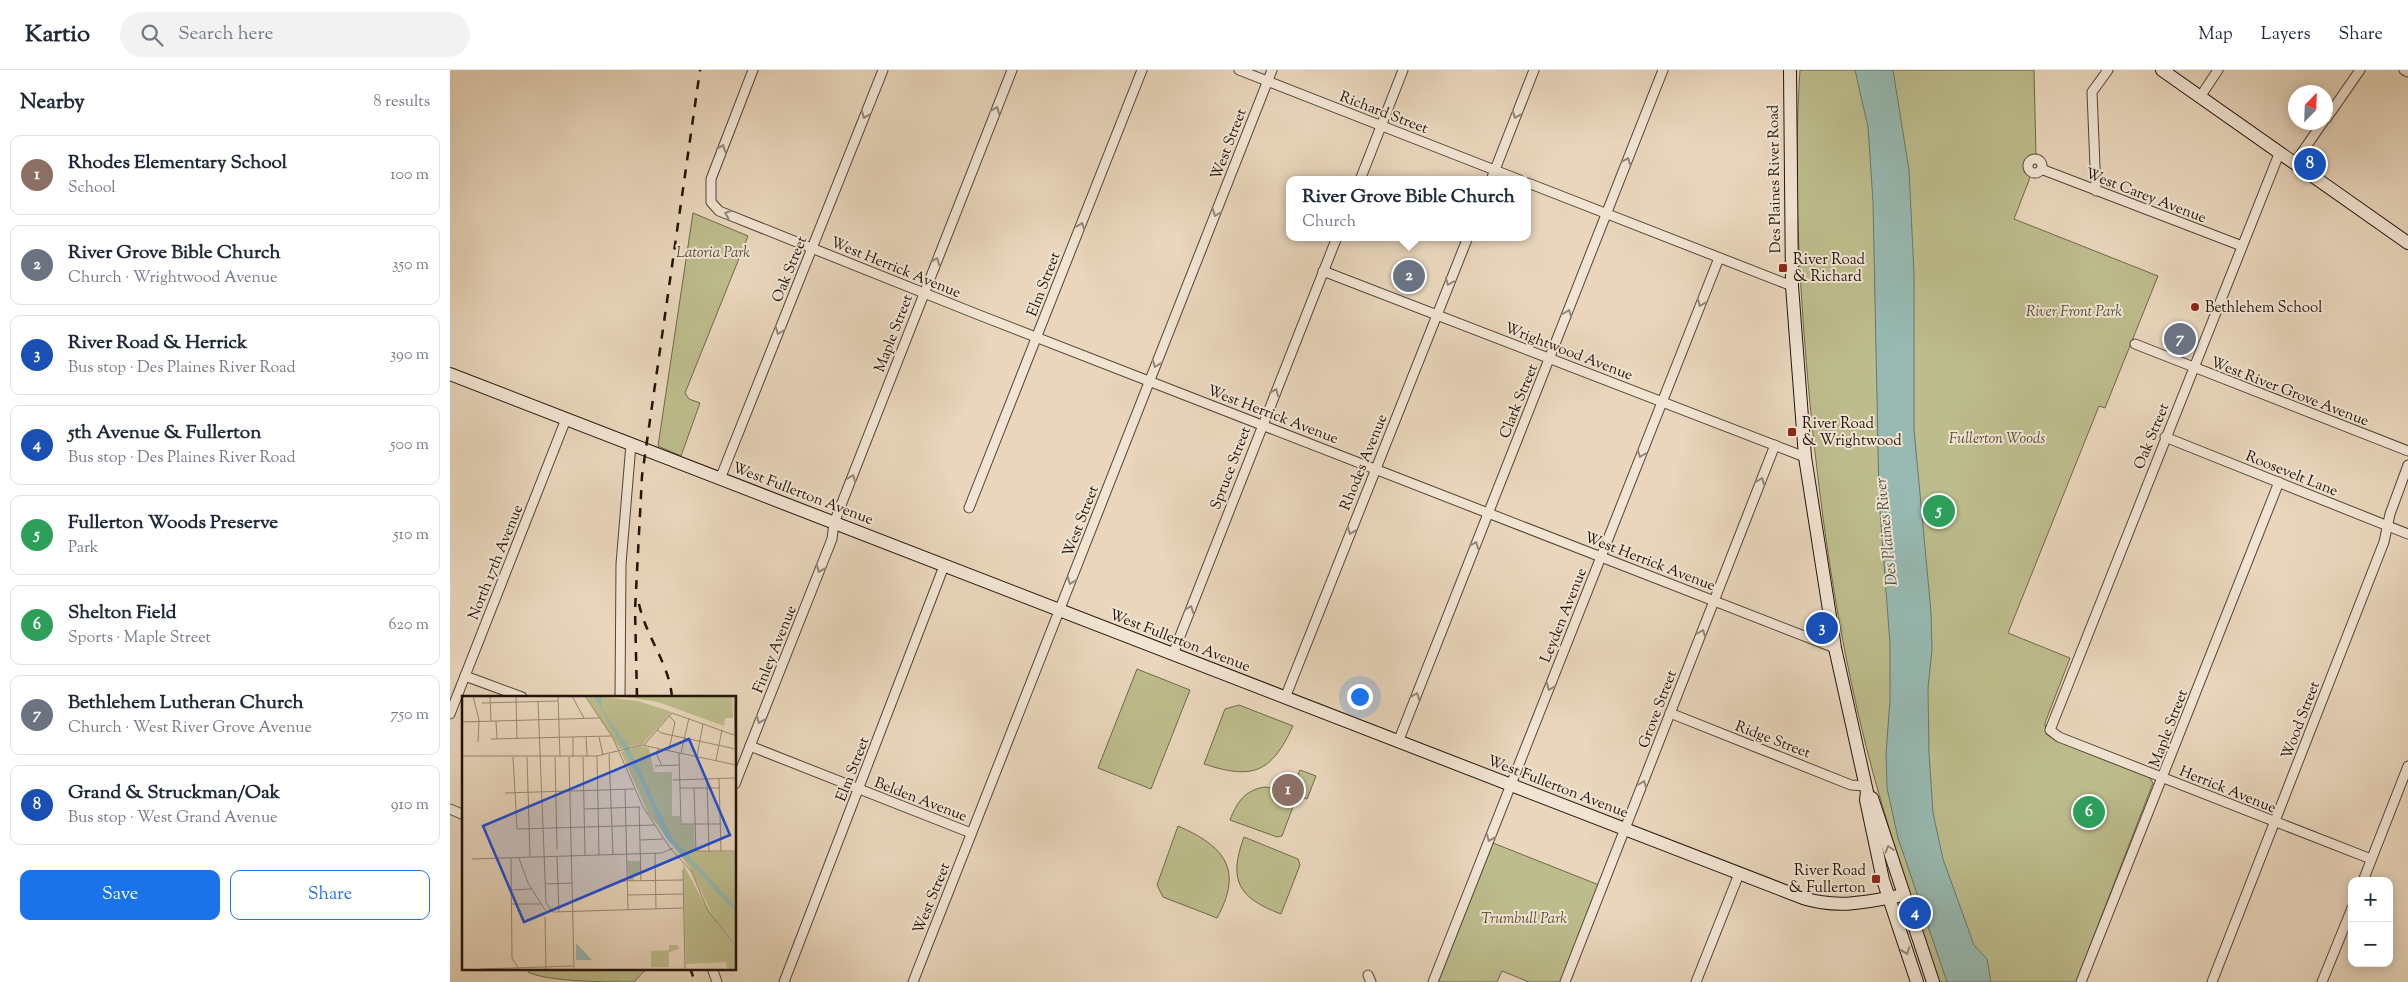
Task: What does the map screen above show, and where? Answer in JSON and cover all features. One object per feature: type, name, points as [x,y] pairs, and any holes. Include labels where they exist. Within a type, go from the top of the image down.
[{"type":"street","name":"West Herrick Avenue","points":[[753,70],[711,179],[710,195],[713,206],[719,211],[1835,648]]},
{"type":"street","name":"Oak Street","points":[[720,479],[882,70]]},
{"type":"street","name":"Maple Street","points":[[834,523],[923,292],[1012,70]]},
{"type":"street","name":"Elm Street","points":[[969,508],[1142,70]]},
{"type":"street","name":"Richard Street","points":[[1239,70],[1510,176]]},
{"type":"street","name":"West Street","points":[[913,982],[1272,70]]},
{"type":"street","points":[[1362,176],[1403,70]]},
{"type":"street","points":[[1493,176],[1534,70]]},
{"type":"street","name":"Clark Street","points":[[1398,742],[1663,70]]},
{"type":"street","name":"Des Plaines River Road","points":[[1790,70],[1792,286],[1805,457],[1835,648],[1867,789],[1873,800],[1933,982]]},
{"type":"street","points":[[2096,191],[2092,92],[2108,70]]},
{"type":"street","points":[[2162,70],[2279,154],[2407,240]]},
{"type":"street","points":[[2200,97],[2218,70]]},
{"type":"street","points":[[2333,109],[2360,70]]},
{"type":"street","points":[[2404,70],[2408,72]]},
{"type":"street","points":[[2294,164],[2317,130]]},
{"type":"street","name":"Oak Street","points":[[2050,730],[2279,154]]},
{"type":"street","name":"West Carey Avenue","points":[[2042,169],[2242,246]]},
{"type":"street","points":[[1531,184],[1792,286]]},
{"type":"street","name":"Spruce Street","points":[[1173,654],[1335,241]]},
{"type":"street","name":"Rhodes Avenue","points":[[1285,698],[1466,241]]},
{"type":"street","name":"Leyden Avenue","points":[[1433,982],[1719,258]]},
{"type":"street","name":"Wrightwood Avenue","points":[[1323,271],[1805,457]]},
{"type":"street","name":"West River Grove Avenue","points":[[2135,344],[2408,452]]},
{"type":"street","name":"West Fullerton Avenue","points":[[450,374],[1739,874],[1824,904],[1851,905],[1904,895]]},
{"type":"street","name":"North 17th Avenue","points":[[450,714],[566,419]]},
{"type":"street","name":"Roosevelt Lane","points":[[2165,437],[2408,534]]},
{"type":"street","points":[[620,696],[621,564],[631,444]]},
{"type":"street","name":"Grove Street","points":[[1565,982],[1775,445]]},
{"type":"street","name":"Wood Street","points":[[2212,982],[2384,542],[2387,526],[2408,465]]},
{"type":"street","name":"Maple Street","points":[[2081,982],[2164,778],[2279,482]]},
{"type":"street","name":"Finley Avenue","points":[[736,781],[832,539],[834,523]]},
{"type":"street","name":"Elm Street","points":[[784,982],[944,566]]},
{"type":"street","points":[[465,676],[519,696]]},
{"type":"street","name":"Ridge Street","points":[[1670,713],[1851,785],[1867,789]]},
{"type":"street","name":"Herrick Avenue","points":[[2050,730],[2059,737],[2371,859]]},
{"type":"street","name":"Belden Avenue","points":[[750,746],[971,833]]},
{"type":"street","points":[[2364,877],[2408,766]]},
{"type":"street","name":"Des Plaines River Road","points":[[1867,789],[1866,800],[1888,898],[1915,978]]},
{"type":"street","points":[[450,809],[462,814]]},
{"type":"street","points":[[1696,982],[1739,874]]},
{"type":"street","points":[[2322,982],[2348,918]]},
{"type":"street","points":[[713,970],[717,982]]},
{"type":"green space","points":[[1800,70],[2034,70],[2036,156],[2030,157],[2025,163],[2026,171],[2031,175],[2014,219],[2158,276],[2105,408],[2099,406],[2008,633],[2070,658],[2045,723],[2046,734],[2055,740],[2149,777],[2153,783],[2076,982],[1939,982],[1882,806],[1855,701],[1837,611],[1817,474],[1808,382],[1800,265],[1797,148]]},
{"type":"green space","name":"Latoria Park","points":[[693,213],[748,236],[685,393],[689,399],[700,403],[681,456],[658,446]]},
{"type":"green space","points":[[1137,669],[1190,690],[1151,789],[1098,768]]},
{"type":"green space","points":[[1239,705],[1293,726],[1285,742],[1277,754],[1259,769],[1235,771],[1204,764],[1225,709]]},
{"type":"green space","points":[[1300,770],[1316,776],[1307,799],[1291,792]]},
{"type":"green space","points":[[1265,787],[1284,790],[1297,796],[1282,836],[1277,837],[1230,820],[1239,802],[1247,794]]},
{"type":"green space","points":[[1178,826],[1207,842],[1218,851],[1225,861],[1229,873],[1229,886],[1225,901],[1217,918],[1163,897],[1157,885]]},
{"type":"green space","points":[[1244,837],[1298,859],[1300,865],[1281,914],[1255,901],[1240,886],[1237,876],[1237,865]]},
{"type":"green space","name":"Trumbull Park","points":[[1493,843],[1599,885],[1561,982],[1529,982],[1502,971],[1497,982],[1438,982]]},
{"type":"green space","points":[[528,970],[645,970],[634,982],[578,981],[549,978],[528,972]]},
{"type":"water","name":"Des Plaines River","points":[[1855,70],[1893,70],[1909,170],[1914,273],[1914,429],[1931,612],[1932,650],[1928,688],[1929,753],[1933,813],[1943,859],[1974,945],[1987,959],[1991,982],[1947,982],[1898,838],[1887,788],[1886,754],[1890,699],[1890,644],[1879,497],[1873,202],[1868,127]]},
{"type":"railway","points":[[637,696],[635,610],[642,476],[700,70]]},
{"type":"railway","points":[[639,604],[642,616],[667,673],[672,696]]},
{"type":"railway","points":[[691,970],[695,982]]},
{"type":"place","name":"Grand & Struckman/Oak","points":[[2310,164]]},
{"type":"place","name":"River Road & Richard","points":[[1783,268]]},
{"type":"place","name":"River Grove Bible Church","points":[[1409,276]]},
{"type":"place","name":"Bethlehem School","points":[[2195,307]]},
{"type":"place","name":"Bethlehem Lutheran Church","points":[[2180,339]]},
{"type":"place","name":"River Road & Wrightwood","points":[[1792,432]]},
{"type":"place","name":"Fullerton Woods Preserve","points":[[1939,511]]},
{"type":"place","name":"River Road & Herrick","points":[[1822,628]]},
{"type":"place","name":"Rhodes Elementary School","points":[[1288,790]]},
{"type":"place","name":"Shelton Field","points":[[2089,812]]},
{"type":"place","name":"River Road & Fullerton","points":[[1876,879]]},
{"type":"place","name":"5th Avenue & Fullerton","points":[[1915,913]]},
{"type":"park label","name":"River Front Park","points":[[2074,311]]},
{"type":"park label","name":"Fullerton Woods","points":[[1997,438]]}]
